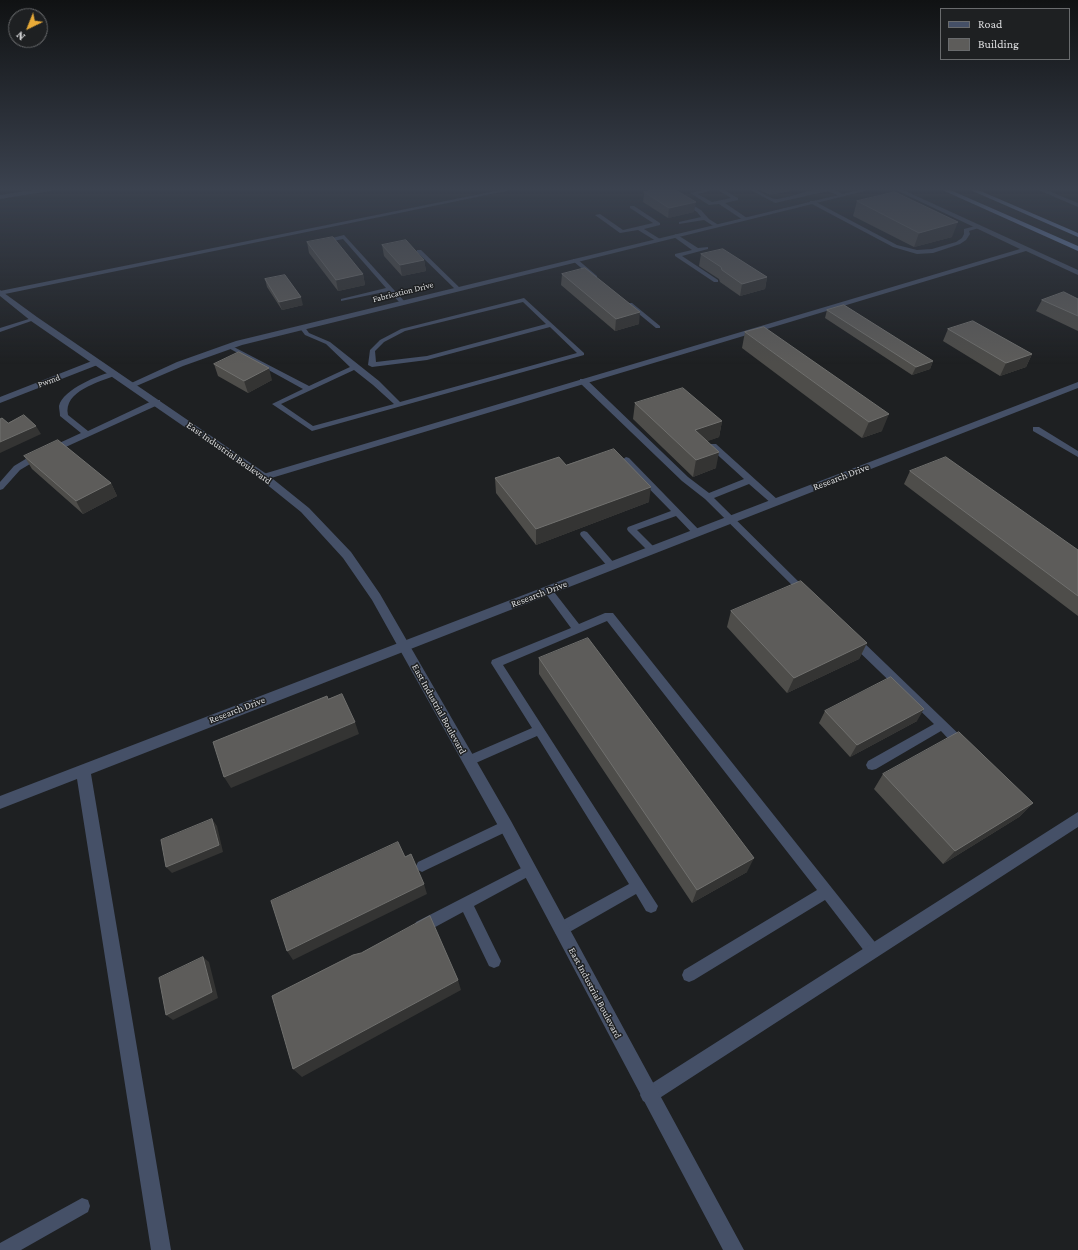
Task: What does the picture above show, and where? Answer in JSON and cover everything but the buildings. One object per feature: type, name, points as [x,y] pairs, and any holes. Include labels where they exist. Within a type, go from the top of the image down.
[{"type":"street","points":[[0,292],[222,247]]},
{"type":"street","name":"Fabrication Drive","points":[[132,385],[180,364],[228,346],[628,247]]},
{"type":"street","points":[[1022,247],[1078,273]]},
{"type":"street","points":[[264,477],[1026,249]]},
{"type":"street","name":"East Industrial Boulevard","points":[[0,292],[34,319],[157,402],[264,477],[305,510],[347,555],[376,597],[506,826],[649,1095],[734,1250]]},
{"type":"street","name":"Pwmd","points":[[0,400],[97,362]]},
{"type":"street","name":"Research Drive","points":[[0,802],[1078,385]]},
{"type":"street","points":[[83,770],[161,1250]]},
{"type":"street","points":[[649,1095],[1078,820]]},
{"type":"lane","points":[[353,247],[403,303]]},
{"type":"lane","points":[[693,247],[697,250]]},
{"type":"lane","points":[[900,247],[917,252],[933,251],[944,247]]},
{"type":"lane","points":[[706,248],[677,255],[716,281]]},
{"type":"lane","points":[[419,251],[458,289]]},
{"type":"lane","points":[[575,260],[598,279]]},
{"type":"lane","points":[[343,300],[390,289]]},
{"type":"lane","points":[[622,298],[658,327]]},
{"type":"lane","points":[[372,365],[372,351],[382,341],[403,330],[524,300],[551,325],[582,354],[312,429],[276,404],[356,367],[372,365],[427,358],[551,325]]},
{"type":"lane","points":[[0,330],[34,319]]},
{"type":"lane","points":[[302,327],[307,334],[328,343],[376,383],[399,405]]},
{"type":"lane","points":[[228,346],[309,389]]},
{"type":"lane","points":[[87,434],[64,416],[63,405],[69,396],[82,387],[114,373]]},
{"type":"lane","points":[[583,381],[685,479],[708,496],[746,536],[813,601]]},
{"type":"lane","points":[[0,487],[17,468],[32,459],[157,402]]},
{"type":"lane","points":[[1036,429],[1078,455]]},
{"type":"lane","points":[[713,446],[775,502]]},
{"type":"lane","points":[[626,460],[697,533]]},
{"type":"lane","points":[[708,496],[750,480]]},
{"type":"lane","points":[[652,550],[632,529],[677,512]]},
{"type":"lane","points":[[584,534],[612,566]]},
{"type":"lane","points":[[548,590],[577,629]]},
{"type":"lane","points":[[651,906],[496,663],[609,616],[873,952]]},
{"type":"lane","points":[[847,633],[970,752]]},
{"type":"lane","points":[[872,765],[943,725]]},
{"type":"lane","points":[[469,761],[539,730]]},
{"type":"lane","points":[[422,866],[506,826]]},
{"type":"lane","points":[[410,932],[529,870]]},
{"type":"lane","points":[[561,929],[638,886]]},
{"type":"lane","points":[[689,975],[826,892]]},
{"type":"lane","points":[[466,903],[494,961]]},
{"type":"lane","points":[[5,1250],[82,1206]]}]
